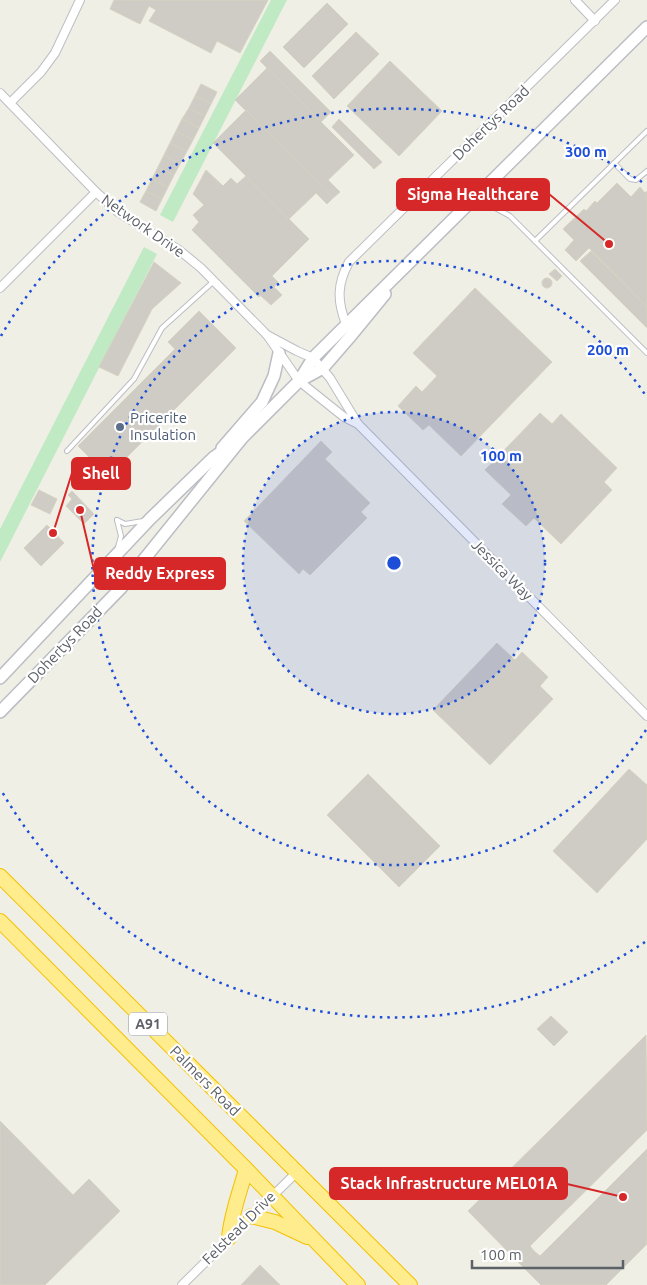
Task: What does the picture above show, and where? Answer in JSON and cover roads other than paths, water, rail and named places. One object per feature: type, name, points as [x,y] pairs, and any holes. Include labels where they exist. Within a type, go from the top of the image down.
[{"type":"highway","name":"Palmers Road","points":[[0,876],[410,1285]]},
{"type":"highway","name":"A91","points":[[0,921],[246,1168],[358,1285]]},
{"type":"highway","points":[[229,1238],[230,1220],[241,1190],[246,1168]]},
{"type":"highway","points":[[251,1216],[276,1222],[315,1240]]},
{"type":"main road","name":"Dohertys Road","points":[[1,712],[121,588],[242,438],[299,381],[313,358],[647,27]]},
{"type":"main road","name":"Dohertys Road","points":[[299,381],[323,368],[370,313],[403,270]]},
{"type":"main road","points":[[214,457],[262,402],[274,376],[279,353]]},
{"type":"main road","name":"Dohertys Road","points":[[0,678],[150,519],[214,457],[242,438]]},
{"type":"street","points":[[10,103],[41,72],[54,53],[80,0]]},
{"type":"street","points":[[575,0],[595,21]]},
{"type":"street","name":"Dohertys Road","points":[[346,324],[340,310],[338,294],[349,262],[615,0]]},
{"type":"street","name":"Network Drive","points":[[0,93],[96,192],[118,212],[179,250],[214,281],[267,335],[299,381]]},
{"type":"street","points":[[0,288],[96,192]]},
{"type":"street","name":"Network Drive","points":[[267,335],[313,358]]},
{"type":"street","name":"Jessica Way","points":[[313,358],[323,368],[358,424],[647,716]]},
{"type":"street","name":"Jessica Way","points":[[299,381],[344,417],[358,424]]},
{"type":"street","name":"Felstead Drive","points":[[182,1285],[297,1172]]},
{"type":"lane","points":[[535,241],[647,131]]},
{"type":"lane","points":[[614,163],[630,179],[636,180],[647,171]]},
{"type":"lane","points":[[470,203],[486,203],[510,216],[647,353]]},
{"type":"lane","points":[[67,451],[134,379],[162,328],[214,281]]},
{"type":"lane","points":[[115,556],[121,536],[117,520],[128,524],[150,519]]},
{"type":"place","name":"Sigma Healthcare","points":[[609,244]]},
{"type":"place","name":"Pricerite Insulation","points":[[120,427]]},
{"type":"place","name":"Reddy Express","points":[[80,510]]},
{"type":"place","name":"Shell","points":[[53,533]]},
{"type":"place","name":"Stack Infrastructure MEL01A","points":[[623,1197]]}]
